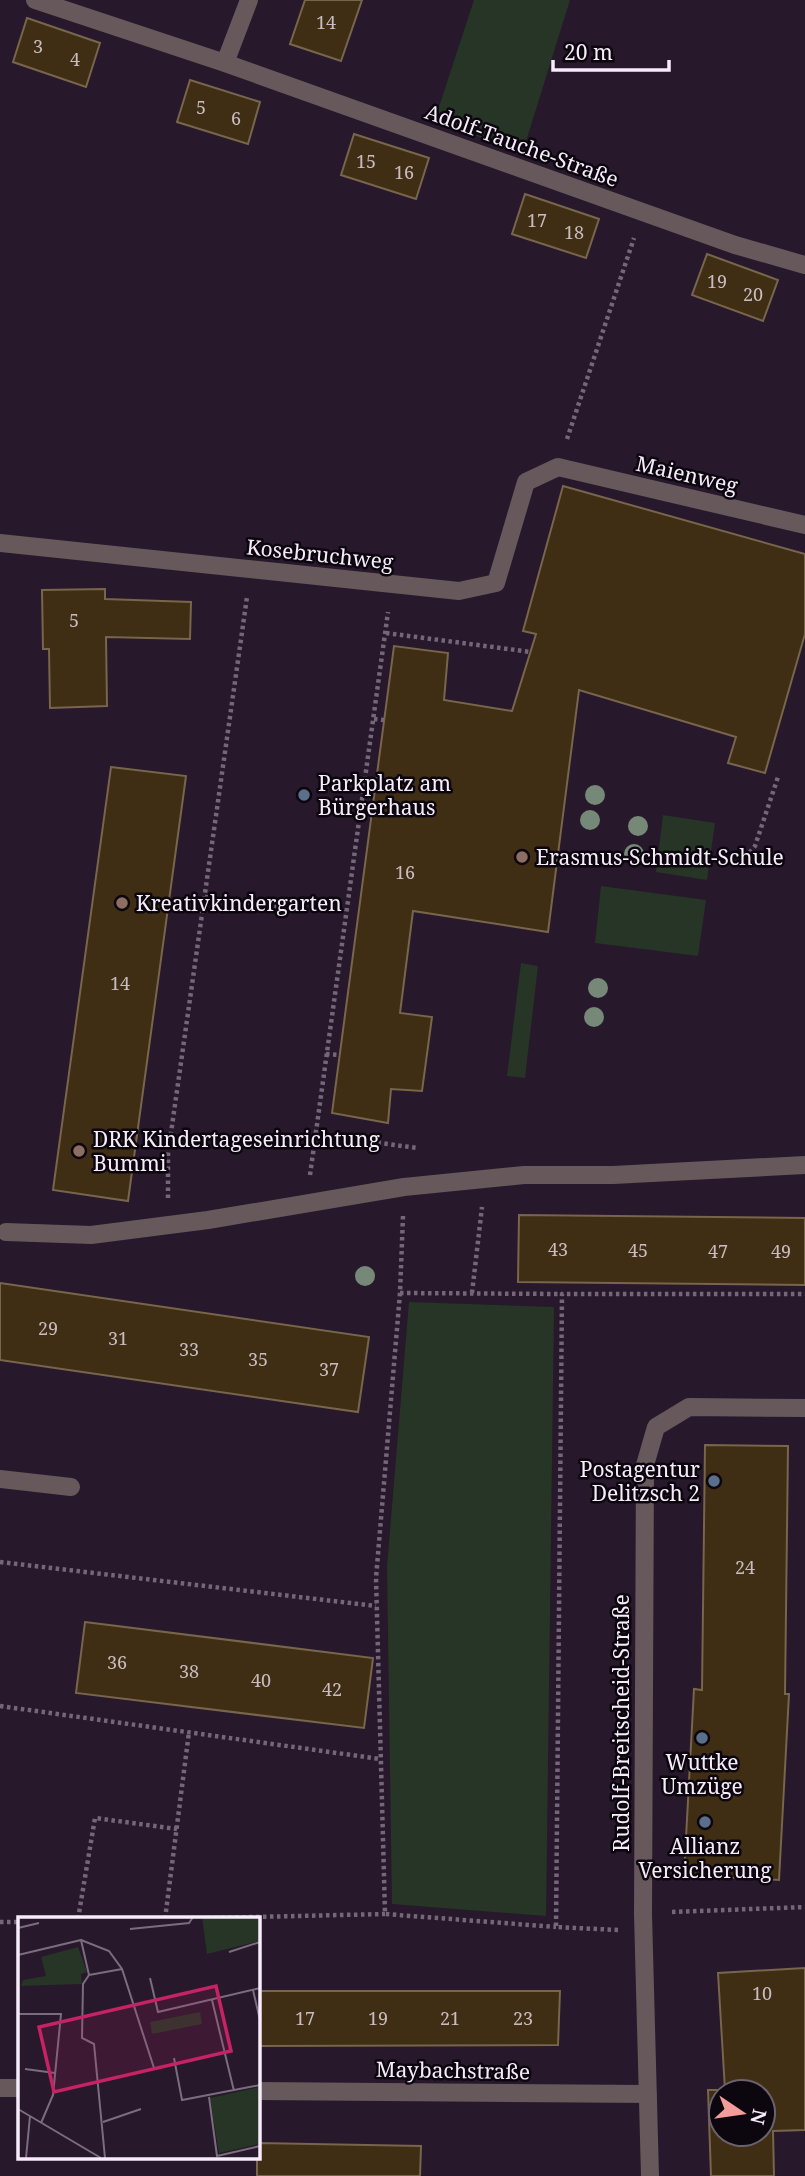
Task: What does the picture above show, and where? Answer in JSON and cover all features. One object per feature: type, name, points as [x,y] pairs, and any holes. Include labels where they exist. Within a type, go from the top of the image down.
[{"type":"street","name":"Adolf-Tauche-Straße","points":[[35,0],[225,63],[642,213],[805,265]]},
{"type":"street","points":[[225,63],[248,0]]},
{"type":"street","name":"Maienweg","points":[[558,467],[805,525]]},
{"type":"street","name":"Kosebruchweg","points":[[0,543],[459,591],[496,583],[526,482],[558,467]]},
{"type":"street","points":[[5,1232],[91,1235],[220,1218],[404,1187],[523,1174],[612,1175],[805,1165]]},
{"type":"street","name":"Rudolf-Breitscheid-Straße","points":[[650,2176],[643,1923],[645,1465],[656,1427],[689,1407],[805,1408]]},
{"type":"street","points":[[0,1479],[71,1487]]},
{"type":"street","points":[[0,2088],[18,2088]]},
{"type":"street","name":"Maybachstraße","points":[[259,2091],[648,2094]]},
{"type":"path","points":[[558,467],[642,213]]},
{"type":"path","points":[[167,1224],[168,1154],[251,570]]},
{"type":"path","points":[[309,1183],[387,622]]},
{"type":"path","points":[[386,633],[531,652]]},
{"type":"path","points":[[374,719],[384,720]]},
{"type":"path","points":[[745,858],[755,846],[778,777]]},
{"type":"path","points":[[205,897],[289,908]]},
{"type":"path","points":[[326,1054],[339,1055]]},
{"type":"path","points":[[316,1134],[417,1148]]},
{"type":"path","points":[[472,1293],[485,1178]]},
{"type":"path","points":[[385,1914],[376,1577],[400,1293],[404,1187]]},
{"type":"path","points":[[400,1293],[805,1294]]},
{"type":"path","points":[[556,1927],[562,1294]]},
{"type":"path","points":[[0,1562],[376,1606]]},
{"type":"path","points":[[0,1706],[380,1759]]},
{"type":"path","points":[[165,1917],[189,1732]]},
{"type":"path","points":[[78,1917],[95,1818],[177,1829]]},
{"type":"path","points":[[253,1917],[385,1914],[556,1927],[643,1923],[805,1907]]},
{"type":"path","points":[[0,1922],[18,1922]]},
{"type":"green space","points":[[474,0],[570,0],[523,151],[434,122]]},
{"type":"green space","points":[[663,815],[715,823],[707,880],[656,872]]},
{"type":"green space","points":[[601,886],[706,900],[698,956],[595,943]]},
{"type":"green space","points":[[521,963],[538,966],[525,1078],[507,1076]]},
{"type":"green space","points":[[409,1302],[554,1307],[546,1916],[392,1904],[387,1567]]},
{"type":"building","points":[[305,0],[362,0],[341,61],[290,44]]},
{"type":"building","points":[[27,18],[100,43],[86,87],[13,62]]},
{"type":"building","points":[[190,80],[260,102],[248,144],[177,122]]},
{"type":"building","points":[[354,134],[429,158],[416,199],[341,175]]},
{"type":"building","points":[[525,194],[599,219],[586,258],[512,234]]},
{"type":"building","points":[[707,254],[778,280],[763,321],[692,295]]},
{"type":"building","points":[[563,486],[805,554],[805,634],[765,773],[728,763],[736,737],[579,690],[548,932],[413,911],[400,1013],[432,1017],[422,1091],[391,1089],[388,1123],[332,1113],[394,646],[448,653],[444,700],[512,711],[536,634],[523,631]]},
{"type":"building","points":[[105,589],[105,599],[191,602],[190,639],[106,637],[107,706],[50,708],[49,649],[43,649],[42,590]]},
{"type":"building","points":[[111,767],[186,776],[128,1201],[53,1190]]},
{"type":"building","points":[[519,1215],[805,1218],[805,1285],[518,1282]]},
{"type":"building","points":[[0,1283],[369,1337],[358,1412],[0,1360]]},
{"type":"building","points":[[705,1445],[788,1446],[785,1694],[789,1694],[779,1880],[684,1875],[694,1689],[702,1690]]},
{"type":"building","points":[[85,1622],[373,1658],[364,1728],[76,1693]]},
{"type":"building","points":[[805,1968],[805,2130],[777,2131],[777,2078],[724,2078],[718,1973]]},
{"type":"building","points":[[259,1991],[560,1991],[558,2045],[259,2046]]},
{"type":"building","points":[[259,2143],[421,2146],[420,2176],[257,2176]]},
{"type":"building","points":[[710,2148],[773,2148],[774,2176],[711,2176]]},
{"type":"place","name":"Parkplatz am Bürgerhaus","points":[[304,795]]},
{"type":"place","name":"Erasmus-Schmidt-Schule","points":[[522,857]]},
{"type":"place","name":"Kreativkindergarten","points":[[122,903]]},
{"type":"place","name":"DRK Kindertageseinrichtung Bummi","points":[[79,1151]]},
{"type":"place","name":"Postagentur Delitzsch 2","points":[[714,1481]]},
{"type":"place","name":"Wuttke Umzüge","points":[[702,1738]]},
{"type":"place","name":"Allianz Versicherung","points":[[705,1822]]}]
